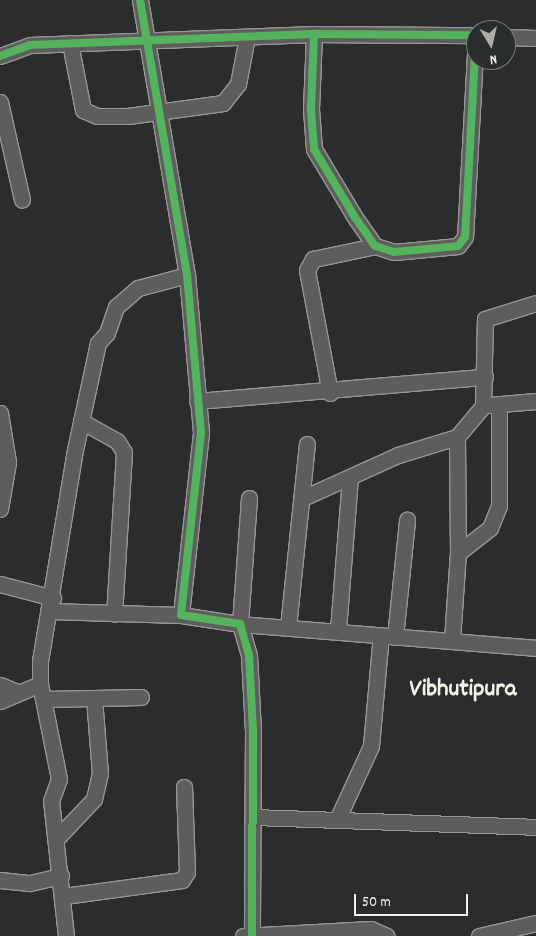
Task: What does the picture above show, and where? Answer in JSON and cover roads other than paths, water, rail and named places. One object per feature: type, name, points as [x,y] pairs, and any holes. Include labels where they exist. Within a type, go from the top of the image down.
[{"type":"street","points":[[140,0],[187,275],[201,433],[181,615]]},
{"type":"street","points":[[314,34],[311,109],[314,148],[375,246]]},
{"type":"street","points":[[0,56],[30,44],[314,34],[476,35],[465,237],[458,246],[394,252],[375,246],[313,259],[308,270],[330,393]]},
{"type":"street","points":[[70,43],[83,110],[97,116],[159,112],[223,103],[238,84],[247,37]]},
{"type":"street","points":[[516,37],[536,38]]},
{"type":"street","points":[[0,102],[22,200]]},
{"type":"street","points":[[66,936],[64,896],[51,793],[59,788],[59,779],[40,684],[81,420],[98,343],[107,333],[116,306],[138,288],[187,275]]},
{"type":"street","points":[[305,497],[350,479],[398,455],[457,437],[483,406],[485,319],[536,303]]},
{"type":"street","points":[[197,401],[330,393],[485,377]]},
{"type":"street","points":[[483,406],[536,401]]},
{"type":"street","points":[[458,553],[490,528],[499,506],[499,404]]},
{"type":"street","points":[[0,413],[4,462],[0,509]]},
{"type":"street","points":[[81,420],[117,442],[124,452],[114,614]]},
{"type":"street","points":[[452,640],[458,553],[457,437]]},
{"type":"street","points":[[288,627],[305,497],[307,444]]},
{"type":"street","points":[[338,630],[350,479]]},
{"type":"street","points":[[249,498],[240,624],[248,655],[253,817],[252,936]]},
{"type":"street","points":[[337,820],[371,746],[407,520]]},
{"type":"street","points":[[0,584],[51,604],[114,614],[181,615],[240,624],[338,630],[536,648]]},
{"type":"street","points":[[0,701],[17,692],[40,684]]},
{"type":"street","points":[[0,685],[17,692]]},
{"type":"street","points":[[44,699],[141,697]]},
{"type":"street","points":[[57,838],[94,800],[100,774],[94,698]]},
{"type":"street","points":[[64,896],[182,880],[186,872],[184,787]]},
{"type":"street","points":[[253,817],[536,828]]},
{"type":"street","points":[[0,880],[30,883],[61,876]]},
{"type":"street","points":[[480,936],[536,923]]},
{"type":"street","points":[[242,936],[371,929],[387,936]]},
{"type":"district","name":"Vibhutipura","points":[[463,690]]}]
